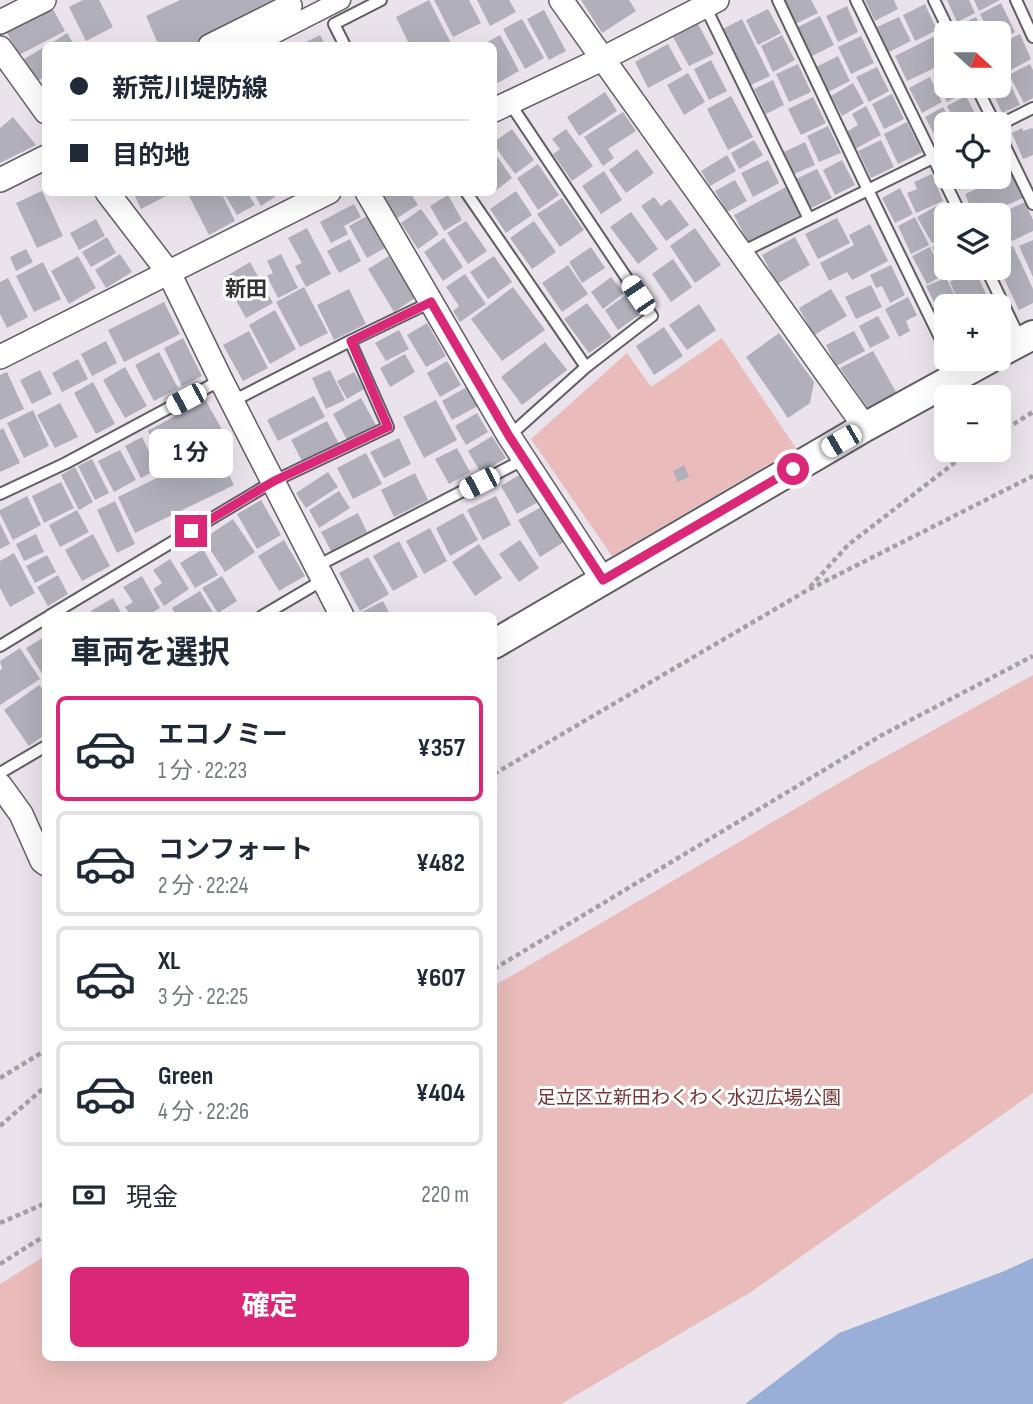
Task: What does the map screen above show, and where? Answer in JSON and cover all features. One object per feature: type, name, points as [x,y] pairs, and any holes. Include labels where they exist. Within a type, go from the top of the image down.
[{"type":"street","points":[[0,22],[44,0]]},
{"type":"street","points":[[218,42],[290,6],[288,0]]},
{"type":"street","points":[[259,42],[341,0]]},
{"type":"street","points":[[561,0],[865,427]]},
{"type":"street","points":[[501,106],[711,3]]},
{"type":"street","points":[[0,48],[42,106]]},
{"type":"street","points":[[0,180],[42,160]]},
{"type":"street","points":[[110,196],[169,273],[340,612]]},
{"type":"street","points":[[0,357],[321,196]]},
{"type":"street","points":[[369,196],[509,436],[603,580]]},
{"type":"street","points":[[497,642],[865,427],[940,371]]},
{"type":"street","points":[[0,785],[21,814],[42,862]]},
{"type":"lane","points":[[343,42],[334,24],[381,0]]},
{"type":"lane","points":[[778,0],[934,326]]},
{"type":"lane","points":[[856,0],[955,203]]},
{"type":"lane","points":[[934,0],[944,21]]},
{"type":"lane","points":[[1016,0],[1033,37]]},
{"type":"lane","points":[[711,3],[809,219]]},
{"type":"lane","points":[[501,106],[652,316],[586,367],[509,436]]},
{"type":"lane","points":[[1011,118],[1033,108]]},
{"type":"lane","points":[[740,253],[933,158]]},
{"type":"lane","points":[[1011,159],[1033,204]]},
{"type":"lane","points":[[469,196],[586,367]]},
{"type":"lane","points":[[991,280],[1018,343]]},
{"type":"lane","points":[[233,401],[431,302]]},
{"type":"lane","points":[[55,612],[274,481],[388,427],[351,341]]},
{"type":"lane","points":[[0,494],[66,463],[221,380]]},
{"type":"lane","points":[[267,612],[320,573],[525,460]]},
{"type":"lane","points":[[0,646],[42,620]]},
{"type":"lane","points":[[0,773],[42,748]]},
{"type":"path","points":[[1011,426],[1033,412]]},
{"type":"path","points":[[806,591],[848,545],[955,462]]},
{"type":"path","points":[[497,772],[806,591],[1033,476]]},
{"type":"path","points":[[497,967],[882,735],[1033,656]]},
{"type":"path","points":[[0,1078],[42,1052]]},
{"type":"path","points":[[0,1126],[42,1089]]},
{"type":"path","points":[[0,1223],[42,1205]]},
{"type":"path","points":[[0,1264],[42,1238]]},
{"type":"green space","points":[[722,338],[796,448],[612,556],[531,439],[627,353],[651,387]]},
{"type":"green space","name":"足立区立新田わくわく水辺広場公園","points":[[1033,675],[1033,1093],[751,1292],[561,1404],[0,1404],[0,1284],[42,1258],[42,1361],[497,1361],[497,984],[856,773]]},
{"type":"water","points":[[1033,1258],[1033,1404],[745,1404],[839,1333]]},
{"type":"building","points":[[83,0],[99,0],[113,27],[86,41],[69,7]]},
{"type":"building","points":[[180,0],[272,0],[275,6],[201,42],[157,42],[146,16]]},
{"type":"building","points":[[429,0],[450,42],[408,42],[396,17]]},
{"type":"building","points":[[434,0],[469,0],[481,23],[453,37]]},
{"type":"building","points":[[477,0],[509,0],[516,12],[490,26]]},
{"type":"building","points":[[581,0],[629,0],[636,11],[602,33]]},
{"type":"building","points":[[783,0],[811,0],[818,13],[795,24]]},
{"type":"building","points":[[865,0],[894,0],[898,9],[875,21]]},
{"type":"building","points":[[947,0],[969,0],[975,13],[957,21]]},
{"type":"building","points":[[974,0],[1000,0],[979,11]]},
{"type":"building","points":[[1001,3],[1010,21],[984,21],[980,14]]},
{"type":"building","points":[[925,4],[934,24],[934,32],[915,41],[903,15]]},
{"type":"building","points":[[847,6],[858,32],[838,42],[826,16]]},
{"type":"building","points":[[53,9],[65,31],[19,55],[7,33]]},
{"type":"building","points":[[768,9],[781,33],[758,45],[746,20]]},
{"type":"building","points":[[544,10],[566,51],[549,60],[527,19]]},
{"type":"building","points":[[820,16],[834,45],[812,56],[798,27]]},
{"type":"building","points":[[899,17],[911,41],[889,52],[877,27]]},
{"type":"building","points":[[522,19],[544,58],[525,69],[503,29]]},
{"type":"building","points":[[742,19],[770,76],[751,85],[723,29]]},
{"type":"building","points":[[698,24],[714,54],[689,66],[673,37]]},
{"type":"building","points":[[67,33],[73,42],[53,42]]},
{"type":"building","points":[[1020,34],[1031,59],[1012,69],[1012,38]]},
{"type":"building","points":[[320,35],[324,42],[306,42]]},
{"type":"building","points":[[500,35],[519,71],[497,83],[497,42],[487,42]]},
{"type":"building","points":[[782,35],[795,60],[773,72],[761,46]]},
{"type":"building","points":[[861,36],[874,63],[851,74],[838,47]]},
{"type":"building","points":[[934,36],[934,68],[907,81],[895,56]]},
{"type":"building","points":[[668,44],[682,70],[648,88],[635,62]]},
{"type":"building","points":[[42,48],[42,78],[37,81],[24,59]]},
{"type":"building","points":[[838,56],[850,81],[828,92],[816,67]]},
{"type":"building","points":[[711,60],[727,91],[709,100],[694,69]]},
{"type":"building","points":[[798,64],[811,92],[789,102],[776,74]]},
{"type":"building","points":[[1030,64],[1033,70],[1033,98],[1024,103],[1012,81],[1012,73]]},
{"type":"building","points":[[877,67],[889,91],[869,102],[856,77]]},
{"type":"building","points":[[688,73],[705,102],[684,115],[667,85]]},
{"type":"building","points":[[930,77],[934,85],[934,98],[940,98],[942,102],[922,113],[909,88]]},
{"type":"building","points":[[773,80],[784,105],[766,114],[754,89]]},
{"type":"building","points":[[853,83],[864,103],[842,116],[831,96]]},
{"type":"building","points":[[1012,88],[1020,105],[1002,112],[995,98],[1012,98]]},
{"type":"building","points":[[605,92],[617,111],[579,136],[567,117]]},
{"type":"building","points":[[892,94],[904,119],[884,129],[872,104]]},
{"type":"building","points":[[731,96],[753,137],[728,150],[707,109]]},
{"type":"building","points":[[813,97],[826,123],[801,135],[788,109]]},
{"type":"building","points":[[967,98],[974,112],[950,112],[947,106]]},
{"type":"building","points":[[866,106],[881,135],[855,149],[846,132],[858,125],[852,114]]},
{"type":"building","points":[[623,112],[636,131],[608,149],[614,158],[603,166],[584,137]]},
{"type":"building","points":[[934,112],[934,134],[925,117]]},
{"type":"building","points":[[13,117],[36,145],[0,163],[0,128]]},
{"type":"building","points":[[907,122],[922,152],[898,164],[884,134]]},
{"type":"building","points":[[828,126],[841,153],[819,162],[807,136]]},
{"type":"building","points":[[1022,128],[1023,131],[1033,129],[1033,155],[1023,159],[1012,133]]},
{"type":"building","points":[[512,129],[534,160],[515,174],[497,149],[497,140]]},
{"type":"building","points":[[566,129],[593,166],[572,181],[553,154],[560,149],[552,139]]},
{"type":"building","points":[[754,140],[763,155],[739,169],[731,153]]},
{"type":"building","points":[[881,140],[894,167],[871,178],[858,151]]},
{"type":"building","points":[[805,142],[815,165],[794,174],[784,152]]},
{"type":"building","points":[[637,149],[654,173],[626,193],[609,170]]},
{"type":"building","points":[[727,155],[736,171],[710,186],[701,171]]},
{"type":"building","points":[[497,156],[512,178],[497,190]]},
{"type":"building","points":[[768,160],[779,183],[753,197],[741,173]]},
{"type":"building","points":[[842,160],[855,185],[835,195],[823,170]]},
{"type":"building","points":[[538,164],[559,195],[538,210],[517,178]]},
{"type":"building","points":[[817,169],[832,198],[811,208],[796,179]]},
{"type":"building","points":[[604,171],[622,200],[601,214],[582,186]]},
{"type":"building","points":[[1011,173],[1023,198],[1011,203],[969,203],[965,194],[976,189],[1011,189]]},
{"type":"building","points":[[932,174],[934,189],[938,189],[943,201],[916,213],[907,193],[917,189],[914,182]]},
{"type":"building","points":[[735,180],[747,201],[727,212],[715,191]]},
{"type":"building","points":[[786,187],[800,215],[748,242],[734,215]]},
{"type":"building","points":[[900,188],[913,214],[895,223],[882,198]]},
{"type":"building","points":[[42,191],[42,196],[63,236],[37,248],[16,203]]},
{"type":"building","points":[[516,191],[532,215],[506,233],[490,209]]},
{"type":"building","points":[[135,196],[166,196],[141,209]]},
{"type":"building","points":[[189,196],[223,196],[235,221],[209,235]]},
{"type":"building","points":[[225,196],[249,196],[255,205],[237,215]]},
{"type":"building","points":[[255,196],[276,196],[261,206]]},
{"type":"building","points":[[412,196],[418,205],[397,218],[384,197]]},
{"type":"building","points":[[449,196],[462,220],[444,231],[430,206]]},
{"type":"building","points":[[654,197],[661,206],[670,199],[689,225],[666,241],[641,206]]},
{"type":"building","points":[[562,198],[584,230],[560,247],[537,214]]},
{"type":"building","points":[[1025,202],[1033,220],[1033,231],[1012,241],[1011,239],[1011,208]]},
{"type":"building","points":[[354,204],[361,217],[344,226],[348,234],[331,243],[320,222]]},
{"type":"building","points":[[934,207],[934,242],[932,243],[917,217]]},
{"type":"building","points":[[421,209],[439,234],[418,249],[401,223]]},
{"type":"building","points":[[631,212],[658,249],[638,264],[610,227]]},
{"type":"building","points":[[367,216],[385,248],[367,258],[349,226]]},
{"type":"building","points":[[915,217],[929,245],[911,254],[898,226]]},
{"type":"building","points":[[837,218],[850,243],[818,259],[805,234]]},
{"type":"building","points":[[96,219],[105,236],[79,250],[70,233]]},
{"type":"building","points":[[466,221],[487,251],[468,264],[447,233]]},
{"type":"building","points":[[534,221],[556,252],[532,269],[510,238]]},
{"type":"building","points":[[870,224],[888,261],[852,280],[847,272],[829,281],[820,263],[854,245],[849,235]]},
{"type":"building","points":[[307,228],[331,274],[306,287],[295,266],[302,263],[288,238]]},
{"type":"building","points":[[695,228],[721,265],[695,283],[670,246]]},
{"type":"building","points":[[107,237],[116,253],[91,267],[82,252]]},
{"type":"building","points":[[795,237],[810,265],[777,284],[762,255]]},
{"type":"building","points":[[444,238],[463,267],[443,281],[424,252]]},
{"type":"building","points":[[350,239],[361,261],[339,273],[327,251]]},
{"type":"building","points":[[1033,240],[1033,277],[1019,246]]},
{"type":"building","points":[[1013,246],[1033,289],[1033,303],[1019,310],[1005,280],[1011,280]]},
{"type":"building","points":[[591,247],[605,268],[582,283],[569,262]]},
{"type":"building","points":[[930,247],[934,255],[935,280],[927,284],[912,256]]},
{"type":"building","points":[[26,249],[33,262],[16,271],[10,257]]},
{"type":"building","points":[[120,254],[132,272],[106,288],[95,270]]},
{"type":"building","points":[[281,254],[298,288],[278,298],[267,276],[273,273],[267,261]]},
{"type":"building","points":[[78,256],[96,288],[69,304],[51,271]]},
{"type":"building","points":[[389,256],[415,298],[394,312],[368,269]]},
{"type":"building","points":[[494,256],[512,282],[488,299],[470,272]]},
{"type":"building","points":[[673,259],[692,287],[671,302],[652,274]]},
{"type":"building","points":[[43,262],[61,299],[34,312],[16,276]]},
{"type":"building","points":[[250,262],[273,303],[246,318],[223,278]]},
{"type":"building","points":[[568,265],[588,294],[562,312],[542,283]]},
{"type":"building","points":[[891,265],[905,295],[890,303],[882,286],[876,288],[870,275]]},
{"type":"building","points":[[465,274],[486,304],[460,322],[453,311],[459,306],[446,287]]},
{"type":"building","points":[[611,277],[624,293],[603,309],[591,292]]},
{"type":"building","points":[[8,278],[28,317],[7,328],[0,314],[0,282]]},
{"type":"building","points":[[947,280],[954,294],[934,294],[934,302],[926,286]]},
{"type":"building","points":[[980,280],[986,294],[955,294],[950,282]]},
{"type":"building","points":[[871,285],[882,307],[856,319],[845,297]]},
{"type":"building","points":[[304,287],[328,333],[300,347],[276,302]]},
{"type":"building","points":[[513,287],[545,330],[502,361],[471,319]]},
{"type":"building","points":[[349,289],[366,324],[334,340],[317,305]]},
{"type":"building","points":[[831,289],[847,316],[814,335],[799,308]]},
{"type":"building","points":[[626,295],[639,315],[618,330],[605,310]]},
{"type":"building","points":[[908,297],[917,315],[906,321],[910,331],[899,337],[885,309]]},
{"type":"building","points":[[164,302],[180,334],[124,362],[108,330]]},
{"type":"building","points":[[587,303],[612,337],[589,353],[564,319]]},
{"type":"building","points":[[699,304],[716,330],[687,350],[669,325]]},
{"type":"building","points":[[275,310],[296,349],[270,364],[249,325]]},
{"type":"building","points":[[878,316],[890,338],[870,348],[859,326]]},
{"type":"building","points":[[427,323],[446,356],[426,367],[407,335]]},
{"type":"building","points":[[664,327],[683,356],[654,375],[636,346]]},
{"type":"building","points":[[399,330],[409,349],[386,361],[375,343]]},
{"type":"building","points":[[249,331],[268,368],[243,381],[223,345]]},
{"type":"building","points":[[854,331],[865,351],[836,366],[826,345]]},
{"type":"building","points":[[779,333],[814,382],[810,403],[788,418],[746,357]]},
{"type":"building","points":[[183,338],[202,376],[182,386],[164,348]]},
{"type":"building","points":[[106,341],[117,363],[92,376],[81,354]]},
{"type":"building","points":[[545,342],[567,370],[522,405],[501,377]]},
{"type":"building","points":[[873,351],[896,392],[869,410],[840,368]]},
{"type":"building","points":[[159,352],[178,388],[154,401],[135,365]]},
{"type":"building","points":[[405,354],[415,372],[390,387],[380,368]]},
{"type":"building","points":[[78,359],[88,379],[62,392],[52,373]]},
{"type":"building","points":[[447,361],[461,385],[440,397],[427,373]]},
{"type":"building","points":[[125,367],[147,406],[125,418],[103,380]]},
{"type":"building","points":[[40,370],[52,394],[32,404],[20,380]]},
{"type":"building","points":[[330,370],[345,400],[326,409],[312,378]]},
{"type":"building","points":[[7,372],[24,409],[0,420],[0,375]]},
{"type":"building","points":[[354,372],[364,389],[347,399],[337,381]]},
{"type":"building","points":[[93,382],[115,424],[96,434],[74,393]]},
{"type":"building","points":[[467,387],[478,406],[452,420],[442,401]]},
{"type":"building","points":[[314,396],[325,417],[278,441],[267,420]]},
{"type":"building","points":[[361,398],[376,425],[347,440],[333,414]]},
{"type":"building","points":[[205,399],[225,435],[168,468],[148,431]]},
{"type":"building","points":[[436,400],[457,440],[424,458],[403,417]]},
{"type":"building","points":[[60,403],[78,437],[55,448],[37,415]]},
{"type":"building","points":[[33,410],[49,446],[24,458],[7,423]]},
{"type":"building","points":[[477,413],[488,432],[466,445],[455,426]]},
{"type":"building","points":[[327,421],[339,444],[303,463],[291,440]]},
{"type":"building","points":[[3,428],[20,463],[0,472],[0,430]]},
{"type":"building","points":[[492,436],[506,458],[481,473],[468,451]]},
{"type":"building","points":[[142,437],[158,469],[141,478],[125,446]]},
{"type":"building","points":[[399,438],[411,464],[384,478],[370,452]]},
{"type":"building","points":[[457,448],[470,472],[449,484],[435,459]]},
{"type":"building","points":[[216,449],[234,485],[135,533],[118,497]]},
{"type":"building","points":[[120,450],[136,480],[114,492],[98,461]]},
{"type":"building","points":[[366,453],[382,484],[353,499],[337,468]]},
{"type":"building","points":[[92,459],[109,493],[95,500],[78,466]]},
{"type":"building","points":[[684,465],[689,477],[678,482],[673,471]]},
{"type":"building","points":[[75,467],[93,502],[79,510],[61,475]]},
{"type":"building","points":[[328,472],[338,487],[306,508],[296,493]]},
{"type":"building","points":[[415,473],[428,500],[394,517],[381,490]]},
{"type":"building","points":[[521,474],[538,502],[517,514],[501,486]]},
{"type":"building","points":[[61,482],[74,508],[44,523],[32,496]]},
{"type":"building","points":[[339,491],[350,508],[319,528],[309,510]]},
{"type":"building","points":[[27,496],[41,525],[13,540],[0,510]]},
{"type":"building","points":[[496,496],[511,525],[483,540],[467,510]]},
{"type":"building","points":[[261,500],[281,535],[257,549],[237,514]]},
{"type":"building","points":[[115,501],[135,544],[117,553],[97,510]]},
{"type":"building","points":[[543,506],[564,542],[540,557],[518,520]]},
{"type":"building","points":[[77,510],[89,532],[60,547],[49,525]]},
{"type":"building","points":[[358,513],[367,532],[331,551],[321,532]]},
{"type":"building","points":[[463,513],[478,540],[450,556],[436,528]]},
{"type":"building","points":[[233,519],[255,552],[225,572],[203,539]]},
{"type":"building","points":[[0,523],[10,544],[0,549]]},
{"type":"building","points":[[430,528],[447,561],[424,574],[406,541]]},
{"type":"building","points":[[36,534],[44,552],[24,561],[16,544]]},
{"type":"building","points":[[93,534],[110,566],[82,581],[65,550]]},
{"type":"building","points":[[284,540],[305,576],[279,591],[258,556]]},
{"type":"building","points":[[520,540],[539,568],[519,582],[499,554]]},
{"type":"building","points":[[399,541],[418,577],[393,591],[373,556]]},
{"type":"building","points":[[479,544],[502,578],[475,596],[452,562]]},
{"type":"building","points":[[203,549],[218,575],[195,588],[180,563]]},
{"type":"building","points":[[14,553],[35,593],[10,607],[0,588],[0,561]]},
{"type":"building","points":[[47,555],[56,572],[35,583],[26,566]]},
{"type":"building","points":[[368,557],[389,594],[360,611],[339,573]]},
{"type":"building","points":[[170,559],[189,589],[164,606],[153,589],[162,583],[153,570]]},
{"type":"building","points":[[58,575],[68,594],[48,606],[37,587]]},
{"type":"building","points":[[142,576],[160,608],[153,612],[128,612],[125,607],[133,602],[123,587]]},
{"type":"building","points":[[222,576],[237,601],[217,612],[202,588]]},
{"type":"building","points":[[200,591],[213,612],[174,612],[172,608]]},
{"type":"building","points":[[113,598],[121,612],[91,612]]},
{"type":"building","points":[[383,601],[389,612],[362,612]]},
{"type":"building","points":[[42,638],[42,674],[26,648]]},
{"type":"building","points":[[20,648],[40,679],[0,705],[0,661]]},
{"type":"building","points":[[39,685],[42,688],[42,737],[29,746],[4,710]]},
{"type":"district","name":"新田","points":[[246,289]]},
{"type":"route","points":[[191,531],[274,481],[388,427],[351,341],[431,302],[509,436],[603,580],[793,469]]}]
